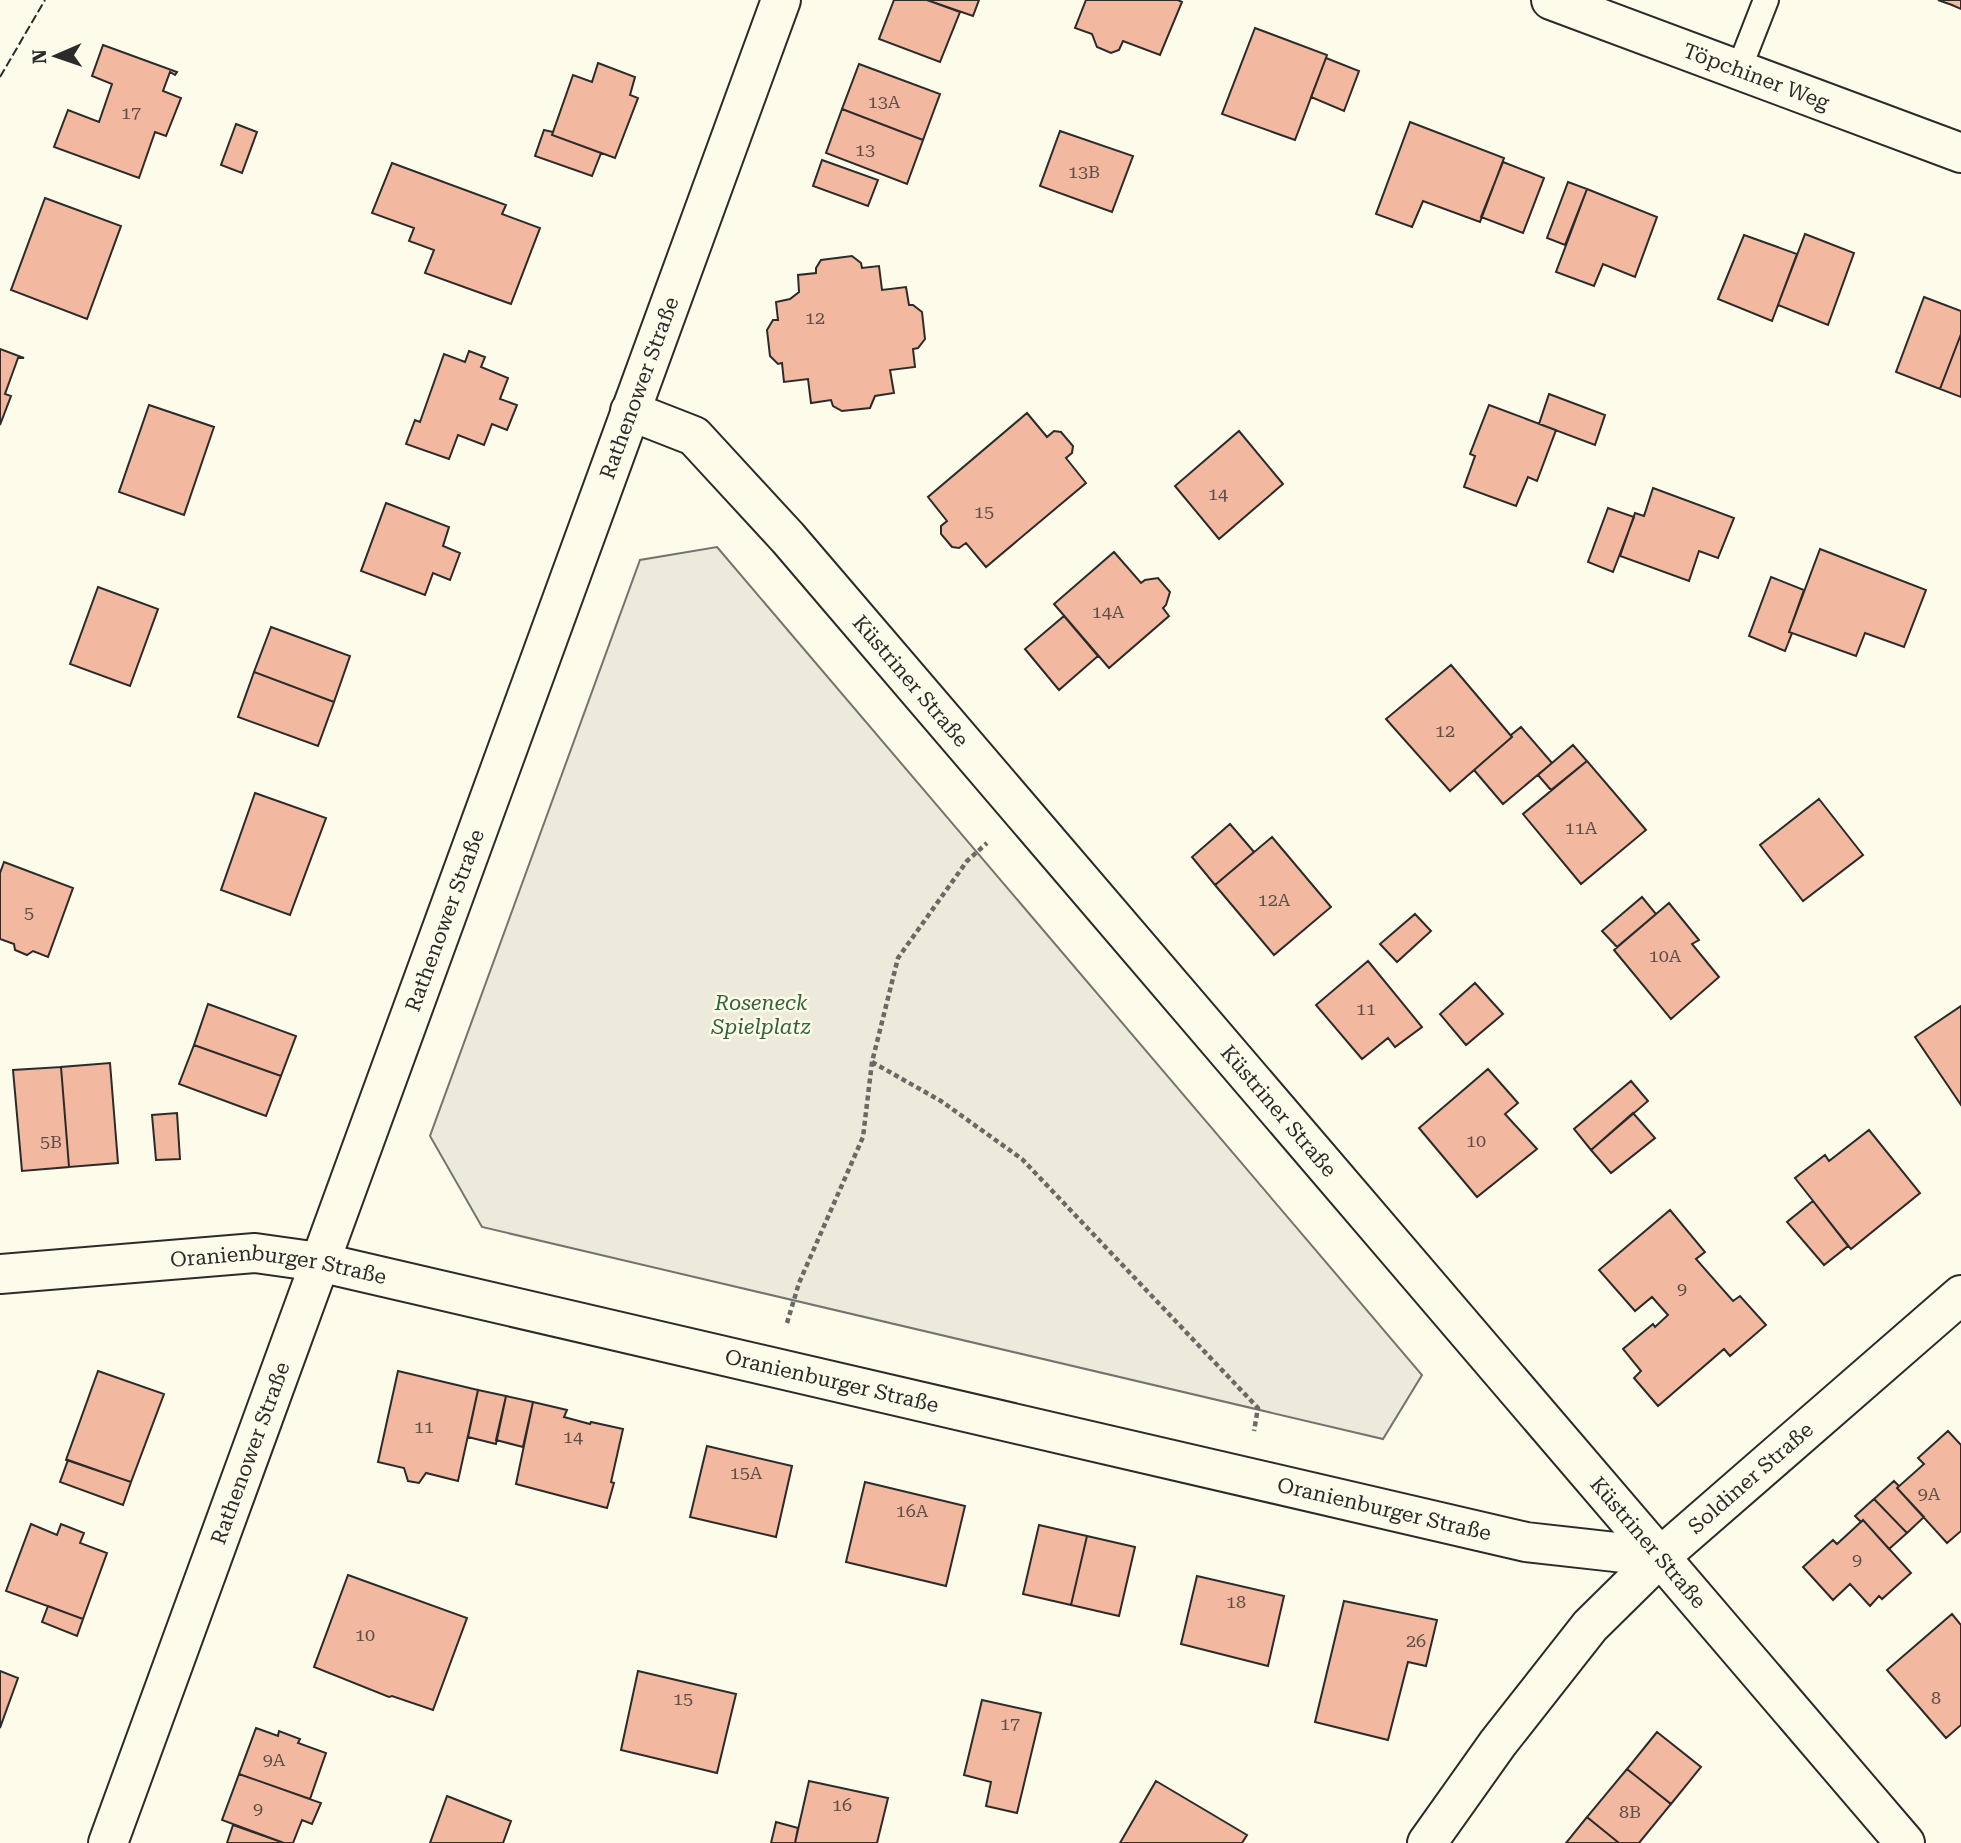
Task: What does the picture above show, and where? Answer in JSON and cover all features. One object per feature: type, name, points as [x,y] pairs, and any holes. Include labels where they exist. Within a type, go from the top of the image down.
[{"type":"street","name":"Rathenower Straße","points":[[108,1843],[781,0]]},
{"type":"street","name":"Töpchiner Weg","points":[[1551,0],[1961,153]]},
{"type":"street","name":"Küstriner Straße","points":[[630,411],[694,436],[788,538],[1905,1843]]},
{"type":"street","name":"Oranienburger Straße","points":[[0,1274],[255,1253],[319,1262],[1526,1542],[1660,1557]]},
{"type":"street","name":"Soldiner Straße","points":[[1427,1843],[1498,1743],[1590,1626],[1660,1557],[1961,1295]]},
{"type":"lane","points":[[1739,69],[1766,0]]},
{"type":"path","points":[[778,1369],[788,1316],[799,1283],[863,1137],[872,1062],[898,958],[967,861],[1024,812]]},
{"type":"path","points":[[872,1062],[941,1101],[1022,1159],[1258,1408],[1247,1477]]},
{"type":"green space","name":"Roseneck Spielplatz","points":[[717,547],[1422,1375],[1383,1439],[482,1227],[430,1136],[640,560]]},
{"type":"building","points":[[894,0],[927,0],[960,12],[940,62],[879,39]]},
{"type":"building","points":[[927,0],[979,0],[973,16]]},
{"type":"building","points":[[1086,0],[1182,2],[1160,55],[1123,41],[1119,50],[1111,53],[1097,47],[1092,34],[1075,28]]},
{"type":"building","points":[[1938,0],[1961,0],[1961,9],[1952,5]]},
{"type":"building","points":[[1255,28],[1327,55],[1295,140],[1222,114]]},
{"type":"building","points":[[103,45],[177,72],[175,75],[170,72],[163,91],[181,98],[166,136],[155,132],[139,178],[54,147],[68,110],[99,122],[112,84],[92,76]]},
{"type":"building","points":[[1326,58],[1359,71],[1344,111],[1311,97]]},
{"type":"building","points":[[598,63],[635,77],[630,95],[638,98],[615,158],[552,135],[573,75],[592,82]]},
{"type":"building","points":[[859,64],[940,94],[923,140],[842,109]]},
{"type":"building","points":[[842,109],[923,140],[907,184],[826,153]]},
{"type":"building","points":[[1410,122],[1504,158],[1480,222],[1423,201],[1412,227],[1376,214]]},
{"type":"building","points":[[236,124],[257,132],[242,173],[221,165]]},
{"type":"building","points":[[544,130],[601,153],[592,176],[535,156]]},
{"type":"building","points":[[1060,131],[1133,156],[1112,212],[1040,186]]},
{"type":"building","points":[[822,160],[878,180],[868,206],[813,186]]},
{"type":"building","points":[[1503,162],[1544,178],[1523,233],[1481,217]]},
{"type":"building","points":[[392,163],[506,205],[502,214],[540,228],[511,304],[425,273],[434,250],[409,241],[414,228],[372,213]]},
{"type":"building","points":[[1568,182],[1587,189],[1565,245],[1547,238]]},
{"type":"building","points":[[1587,189],[1657,217],[1635,277],[1603,264],[1594,286],[1556,272]]},
{"type":"building","points":[[45,198],[121,226],[87,319],[11,290]]},
{"type":"building","points":[[1805,234],[1854,253],[1828,325],[1778,305]]},
{"type":"building","points":[[1744,235],[1797,254],[1772,321],[1718,299]]},
{"type":"building","points":[[852,256],[861,263],[862,268],[879,266],[882,290],[906,287],[909,305],[922,312],[925,339],[918,348],[913,349],[915,367],[890,370],[894,393],[875,396],[870,408],[842,411],[833,406],[831,400],[811,403],[808,379],[784,382],[782,363],[778,364],[770,356],[767,330],[773,320],[778,320],[776,302],[790,299],[799,292],[798,275],[816,273],[821,260]]},
{"type":"building","points":[[1924,297],[1961,311],[1961,334],[1940,389],[1896,372]]},
{"type":"building","points":[[1961,334],[1961,397],[1940,389]]},
{"type":"building","points":[[0,349],[24,358],[18,358],[5,394],[11,396],[0,425]]},
{"type":"building","points":[[469,351],[485,357],[481,367],[508,378],[500,399],[517,405],[507,430],[492,424],[484,445],[458,435],[449,459],[406,444],[415,420],[420,422],[444,354],[465,362]]},
{"type":"building","points":[[1549,394],[1605,415],[1595,445],[1539,424]]},
{"type":"building","points":[[149,405],[214,427],[184,515],[119,492]]},
{"type":"building","points":[[1489,405],[1556,430],[1537,481],[1528,477],[1516,506],[1464,487],[1475,456],[1470,454]]},
{"type":"building","points":[[1027,413],[1047,437],[1054,431],[1061,432],[1073,446],[1072,453],[1066,458],[1086,483],[986,567],[966,543],[959,548],[952,547],[941,534],[941,526],[947,521],[928,497]]},
{"type":"building","points":[[1239,431],[1283,484],[1219,539],[1175,486]]},
{"type":"building","points":[[1653,488],[1734,518],[1718,558],[1699,551],[1689,581],[1620,556],[1635,513],[1644,516]]},
{"type":"building","points":[[386,503],[449,527],[443,546],[460,553],[450,580],[433,573],[425,595],[361,571]]},
{"type":"building","points":[[1608,508],[1634,517],[1613,572],[1588,562]]},
{"type":"building","points":[[1820,549],[1926,590],[1904,647],[1865,633],[1856,656],[1789,632]]},
{"type":"building","points":[[1114,552],[1141,583],[1158,578],[1170,592],[1163,608],[1169,616],[1109,668],[1054,604]]},
{"type":"building","points":[[1771,577],[1804,590],[1785,651],[1749,636]]},
{"type":"building","points":[[98,587],[158,609],[130,686],[70,664]]},
{"type":"building","points":[[1064,616],[1098,656],[1059,690],[1025,649]]},
{"type":"building","points":[[271,627],[350,656],[334,702],[254,672]]},
{"type":"building","points":[[1451,665],[1512,737],[1450,791],[1386,719]]},
{"type":"building","points":[[254,672],[334,702],[318,746],[238,717]]},
{"type":"building","points":[[1521,727],[1552,763],[1503,804],[1474,770]]},
{"type":"building","points":[[1573,745],[1587,761],[1551,790],[1538,775]]},
{"type":"building","points":[[1587,761],[1646,830],[1581,884],[1523,814]]},
{"type":"building","points":[[255,793],[326,818],[290,915],[221,890]]},
{"type":"building","points":[[1819,799],[1863,855],[1803,901],[1760,845]]},
{"type":"building","points":[[1230,824],[1254,852],[1215,885],[1192,857]]},
{"type":"building","points":[[1272,837],[1331,907],[1274,955],[1215,885]]},
{"type":"building","points":[[4,862],[73,888],[48,957],[33,951],[27,955],[15,950],[14,944],[0,939],[0,873]]},
{"type":"building","points":[[1642,897],[1656,914],[1617,947],[1602,931]]},
{"type":"building","points":[[1669,903],[1699,940],[1692,944],[1719,977],[1671,1019],[1614,950]]},
{"type":"building","points":[[1415,914],[1431,931],[1397,962],[1380,944]]},
{"type":"building","points":[[1368,961],[1422,1027],[1395,1047],[1388,1038],[1362,1059],[1316,1005]]},
{"type":"building","points":[[1475,983],[1503,1014],[1466,1045],[1440,1014]]},
{"type":"building","points":[[208,1004],[296,1036],[281,1076],[194,1045]]},
{"type":"building","points":[[1961,1006],[1961,1105],[1915,1037]]},
{"type":"building","points":[[194,1045],[281,1076],[266,1116],[179,1084]]},
{"type":"building","points":[[110,1063],[118,1163],[69,1167],[61,1067]]},
{"type":"building","points":[[61,1067],[69,1167],[22,1171],[13,1070]]},
{"type":"building","points":[[1488,1069],[1518,1103],[1505,1114],[1537,1149],[1477,1197],[1419,1128]]},
{"type":"building","points":[[1631,1081],[1648,1101],[1591,1150],[1574,1129]]},
{"type":"building","points":[[177,1113],[180,1159],[156,1160],[152,1115]]},
{"type":"building","points":[[1633,1113],[1655,1138],[1611,1173],[1591,1150]]},
{"type":"building","points":[[1869,1130],[1920,1193],[1851,1249],[1795,1178],[1825,1155],[1829,1161]]},
{"type":"building","points":[[1813,1201],[1848,1246],[1824,1265],[1787,1222]]},
{"type":"building","points":[[1670,1210],[1705,1252],[1696,1259],[1733,1301],[1740,1296],[1766,1325],[1730,1356],[1724,1349],[1658,1406],[1634,1378],[1641,1371],[1623,1349],[1668,1315],[1652,1297],[1635,1311],[1599,1270]]},
{"type":"building","points":[[98,1371],[164,1394],[131,1482],[66,1460]]},
{"type":"building","points":[[398,1371],[478,1390],[458,1481],[426,1473],[419,1483],[408,1481],[404,1468],[378,1462]]},
{"type":"building","points":[[478,1390],[506,1396],[496,1444],[468,1437]]},
{"type":"building","points":[[506,1396],[533,1402],[523,1447],[496,1440]]},
{"type":"building","points":[[533,1402],[567,1410],[564,1417],[623,1429],[607,1508],[516,1484]]},
{"type":"building","points":[[1948,1431],[1961,1445],[1961,1531],[1947,1543],[1897,1488],[1924,1464],[1918,1458]]},
{"type":"building","points":[[707,1446],[792,1466],[776,1537],[690,1517]]},
{"type":"building","points":[[68,1460],[131,1482],[123,1505],[60,1482]]},
{"type":"building","points":[[1894,1481],[1899,1486],[1897,1488],[1924,1517],[1907,1533],[1874,1499]]},
{"type":"building","points":[[865,1482],[965,1506],[946,1586],[846,1562]]},
{"type":"building","points":[[1874,1499],[1907,1533],[1889,1549],[1863,1520],[1861,1522],[1855,1516]]},
{"type":"building","points":[[1863,1520],[1911,1573],[1882,1599],[1879,1596],[1870,1606],[1850,1584],[1833,1600],[1803,1567],[1833,1540],[1837,1544]]},
{"type":"building","points":[[31,1524],[57,1535],[61,1524],[84,1533],[80,1543],[107,1553],[83,1619],[6,1591]]},
{"type":"building","points":[[1039,1525],[1087,1536],[1071,1605],[1023,1594]]},
{"type":"building","points":[[1087,1536],[1135,1547],[1119,1616],[1071,1605]]},
{"type":"building","points":[[348,1575],[467,1618],[433,1710],[389,1697],[314,1667]]},
{"type":"building","points":[[1197,1576],[1284,1596],[1268,1666],[1181,1644]]},
{"type":"building","points":[[1344,1601],[1437,1620],[1426,1666],[1408,1662],[1388,1740],[1315,1722]]},
{"type":"building","points":[[48,1606],[83,1619],[77,1636],[42,1622]]},
{"type":"building","points":[[1952,1614],[1961,1625],[1961,1725],[1946,1738],[1887,1670]]},
{"type":"building","points":[[0,1671],[18,1678],[0,1728]]},
{"type":"building","points":[[638,1671],[736,1694],[717,1773],[621,1750]]},
{"type":"building","points":[[982,1700],[1041,1713],[1017,1813],[986,1806],[991,1782],[964,1775]]},
{"type":"building","points":[[256,1728],[278,1736],[279,1731],[300,1739],[298,1743],[326,1753],[310,1799],[239,1774]]},
{"type":"building","points":[[1657,1732],[1701,1767],[1671,1804],[1627,1769]]},
{"type":"building","points":[[1627,1769],[1671,1804],[1639,1843],[1619,1843],[1587,1817]]},
{"type":"building","points":[[239,1774],[321,1803],[312,1824],[302,1820],[293,1843],[284,1843],[222,1820]]},
{"type":"building","points":[[809,1781],[888,1798],[877,1843],[795,1843]]},
{"type":"building","points":[[1156,1781],[1247,1835],[1242,1843],[1120,1843]]},
{"type":"building","points":[[447,1796],[511,1821],[503,1843],[430,1843]]},
{"type":"building","points":[[1587,1817],[1619,1843],[1566,1843]]},
{"type":"building","points":[[776,1822],[798,1828],[795,1843],[771,1843]]},
{"type":"building","points":[[233,1825],[284,1843],[227,1843]]},
{"type":"fence","points":[[0,77],[45,0]]}]
